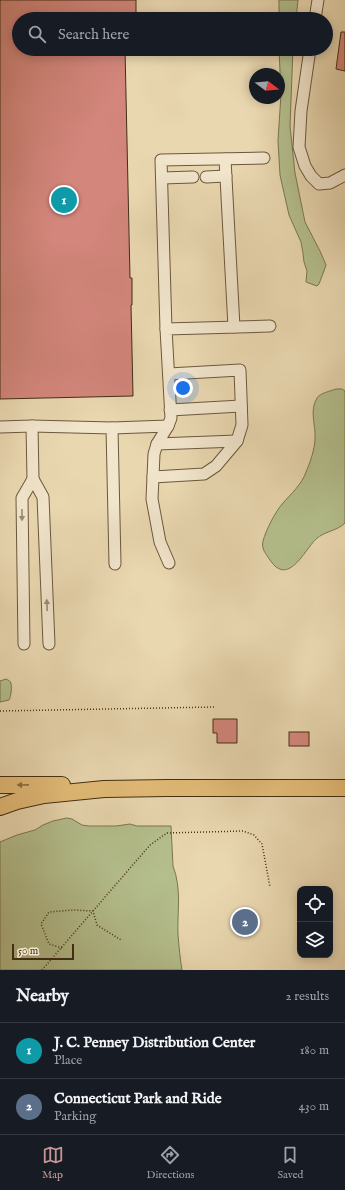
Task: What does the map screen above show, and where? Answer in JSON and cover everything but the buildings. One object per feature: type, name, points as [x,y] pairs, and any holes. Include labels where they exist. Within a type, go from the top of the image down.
[{"type":"highway","points":[[0,785],[56,784],[104,789]]},
{"type":"highway","points":[[0,807],[17,801],[44,795],[104,789],[345,788]]},
{"type":"street","points":[[316,12],[318,0]]},
{"type":"street","points":[[309,56],[301,111],[299,147],[305,166],[311,176],[319,184],[330,183],[345,175]]},
{"type":"street","points":[[169,563],[160,542],[152,500],[154,454],[157,444],[171,418],[166,329],[161,160],[264,158]]},
{"type":"street","points":[[225,159],[234,327]]},
{"type":"street","points":[[206,176],[226,176]]},
{"type":"street","points":[[162,178],[193,177]]},
{"type":"street","points":[[166,329],[270,326]]},
{"type":"street","points":[[153,477],[204,474],[216,466],[237,441],[242,425],[240,370],[169,374]]},
{"type":"street","points":[[170,410],[241,406]]},
{"type":"street","points":[[0,427],[32,426],[112,428],[168,426]]},
{"type":"street","points":[[32,426],[33,479],[43,497],[49,644]]},
{"type":"street","points":[[112,428],[116,564]]},
{"type":"street","points":[[157,444],[237,441]]},
{"type":"street","points":[[24,644],[22,498],[33,479]]},
{"type":"path","points":[[0,711],[214,707]]},
{"type":"path","points":[[42,970],[150,845],[167,832],[243,831],[254,835],[262,844],[270,887]]},
{"type":"path","points":[[62,948],[49,944],[41,924],[49,912],[73,910],[93,911]]},
{"type":"path","points":[[93,911],[97,925],[121,940]]},
{"type":"green space","points":[[279,0],[298,0],[297,12],[279,12]]},
{"type":"green space","points":[[279,56],[293,56],[290,126],[295,173],[305,222],[326,265],[317,286],[306,282],[307,271],[301,242],[289,215],[280,175],[278,141],[280,104],[285,104],[285,68],[280,68]]},
{"type":"green space","points":[[336,389],[342,389],[345,391],[345,523],[316,539],[295,564],[283,570],[277,567],[267,556],[263,549],[263,541],[274,516],[302,481],[309,464],[315,443],[313,408],[317,398],[323,393]]},
{"type":"green space","points":[[6,679],[11,683],[10,697],[9,700],[0,702],[0,681]]},
{"type":"green space","points":[[67,818],[72,819],[82,825],[89,826],[116,826],[130,824],[137,826],[171,826],[173,866],[176,875],[178,892],[178,935],[182,970],[0,970],[0,842],[35,830],[53,821]]},
{"type":"place","name":"J. C. Penney Distribution Center","points":[[64,200]]},
{"type":"place","name":"Connecticut Park and Ride","points":[[245,922]]}]
